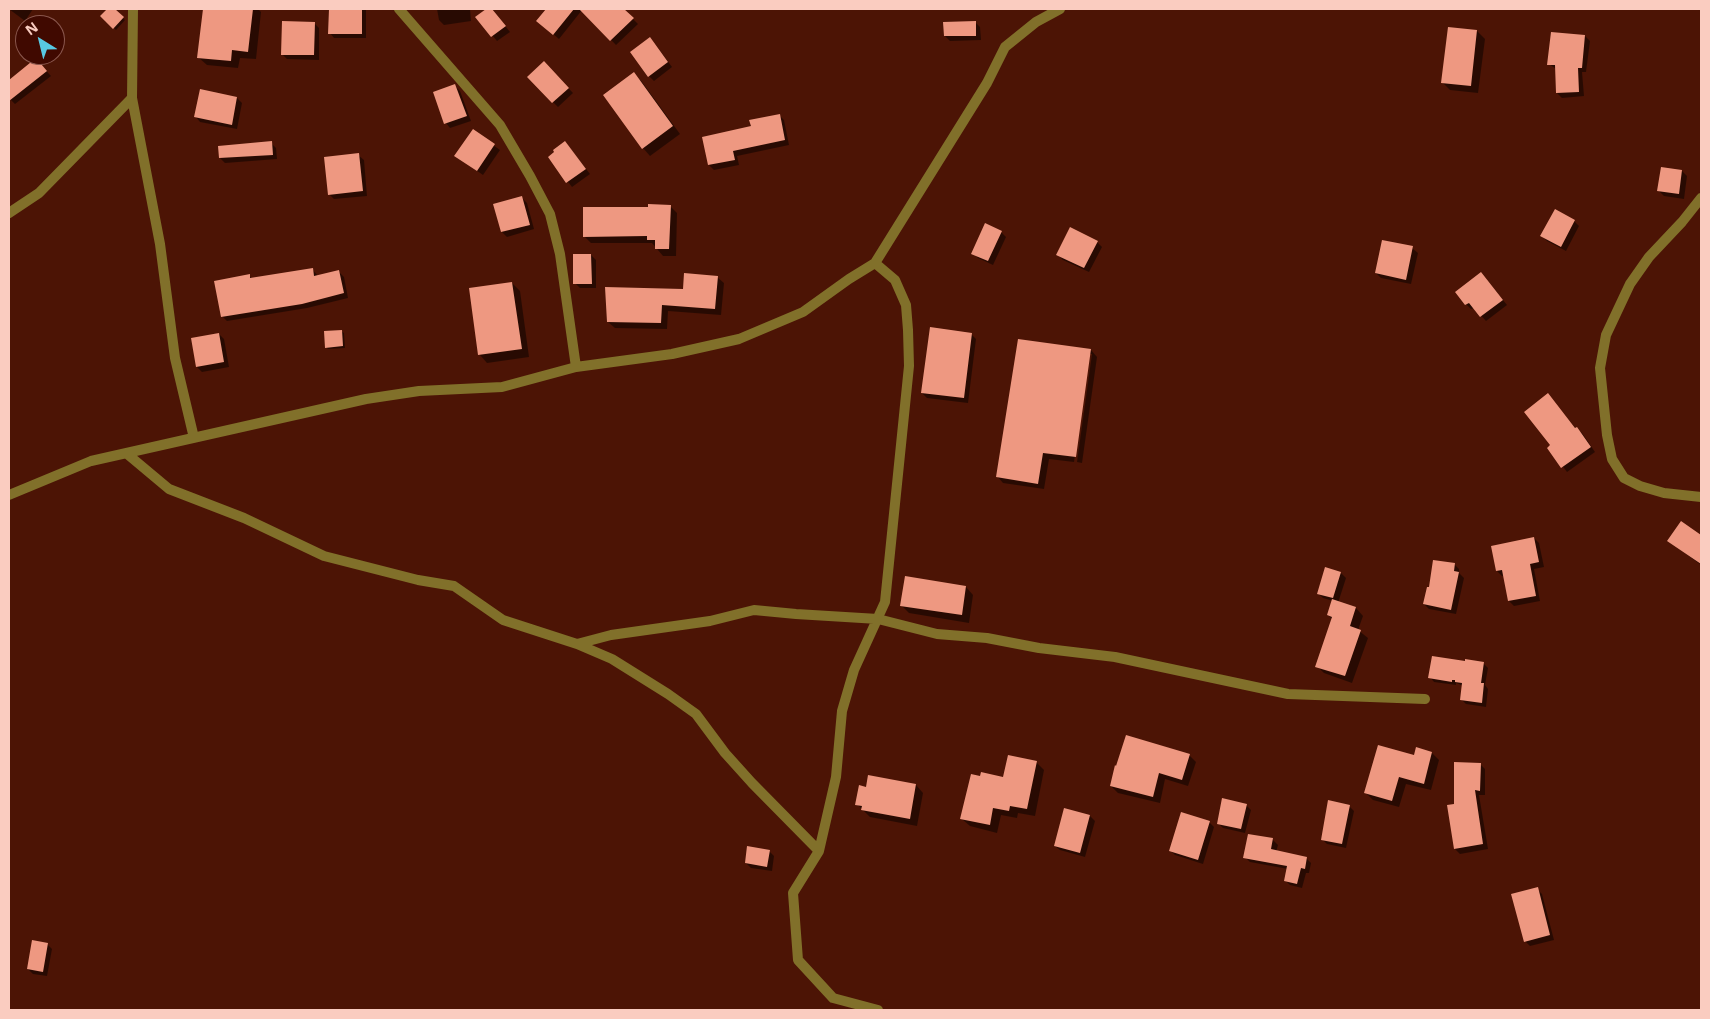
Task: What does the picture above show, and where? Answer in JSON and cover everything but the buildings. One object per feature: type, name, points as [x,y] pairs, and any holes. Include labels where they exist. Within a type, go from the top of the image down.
[{"type":"street","points":[[133,9],[132,98],[160,244],[176,358],[194,438]]},
{"type":"street","points":[[399,9],[500,125],[550,214],[560,254],[576,367]]},
{"type":"street","points":[[9,495],[91,461],[366,399],[418,391],[502,387],[576,367],[672,354],[739,339],[803,312],[875,263],[987,83],[1005,46],[1036,22],[1060,9]]},
{"type":"street","points":[[9,214],[39,193],[132,98]]},
{"type":"street","points":[[1701,198],[1650,257],[1630,284],[1606,335],[1600,368],[1607,435],[1612,459],[1624,478],[1640,486],[1664,493],[1701,497]]},
{"type":"street","points":[[875,263],[895,280],[906,305],[909,366],[885,602],[854,670],[842,711],[836,777],[819,851],[793,893],[798,960],[833,998],[878,1010]]},
{"type":"street","points":[[126,453],[169,489],[244,518],[324,556],[418,580],[454,586],[503,620],[577,644],[612,659],[696,714],[725,753],[819,851]]},
{"type":"street","points":[[577,644],[611,635],[710,620],[754,610],[878,619],[937,634],[987,638],[1039,648],[1115,657],[1288,694],[1425,699]]}]
